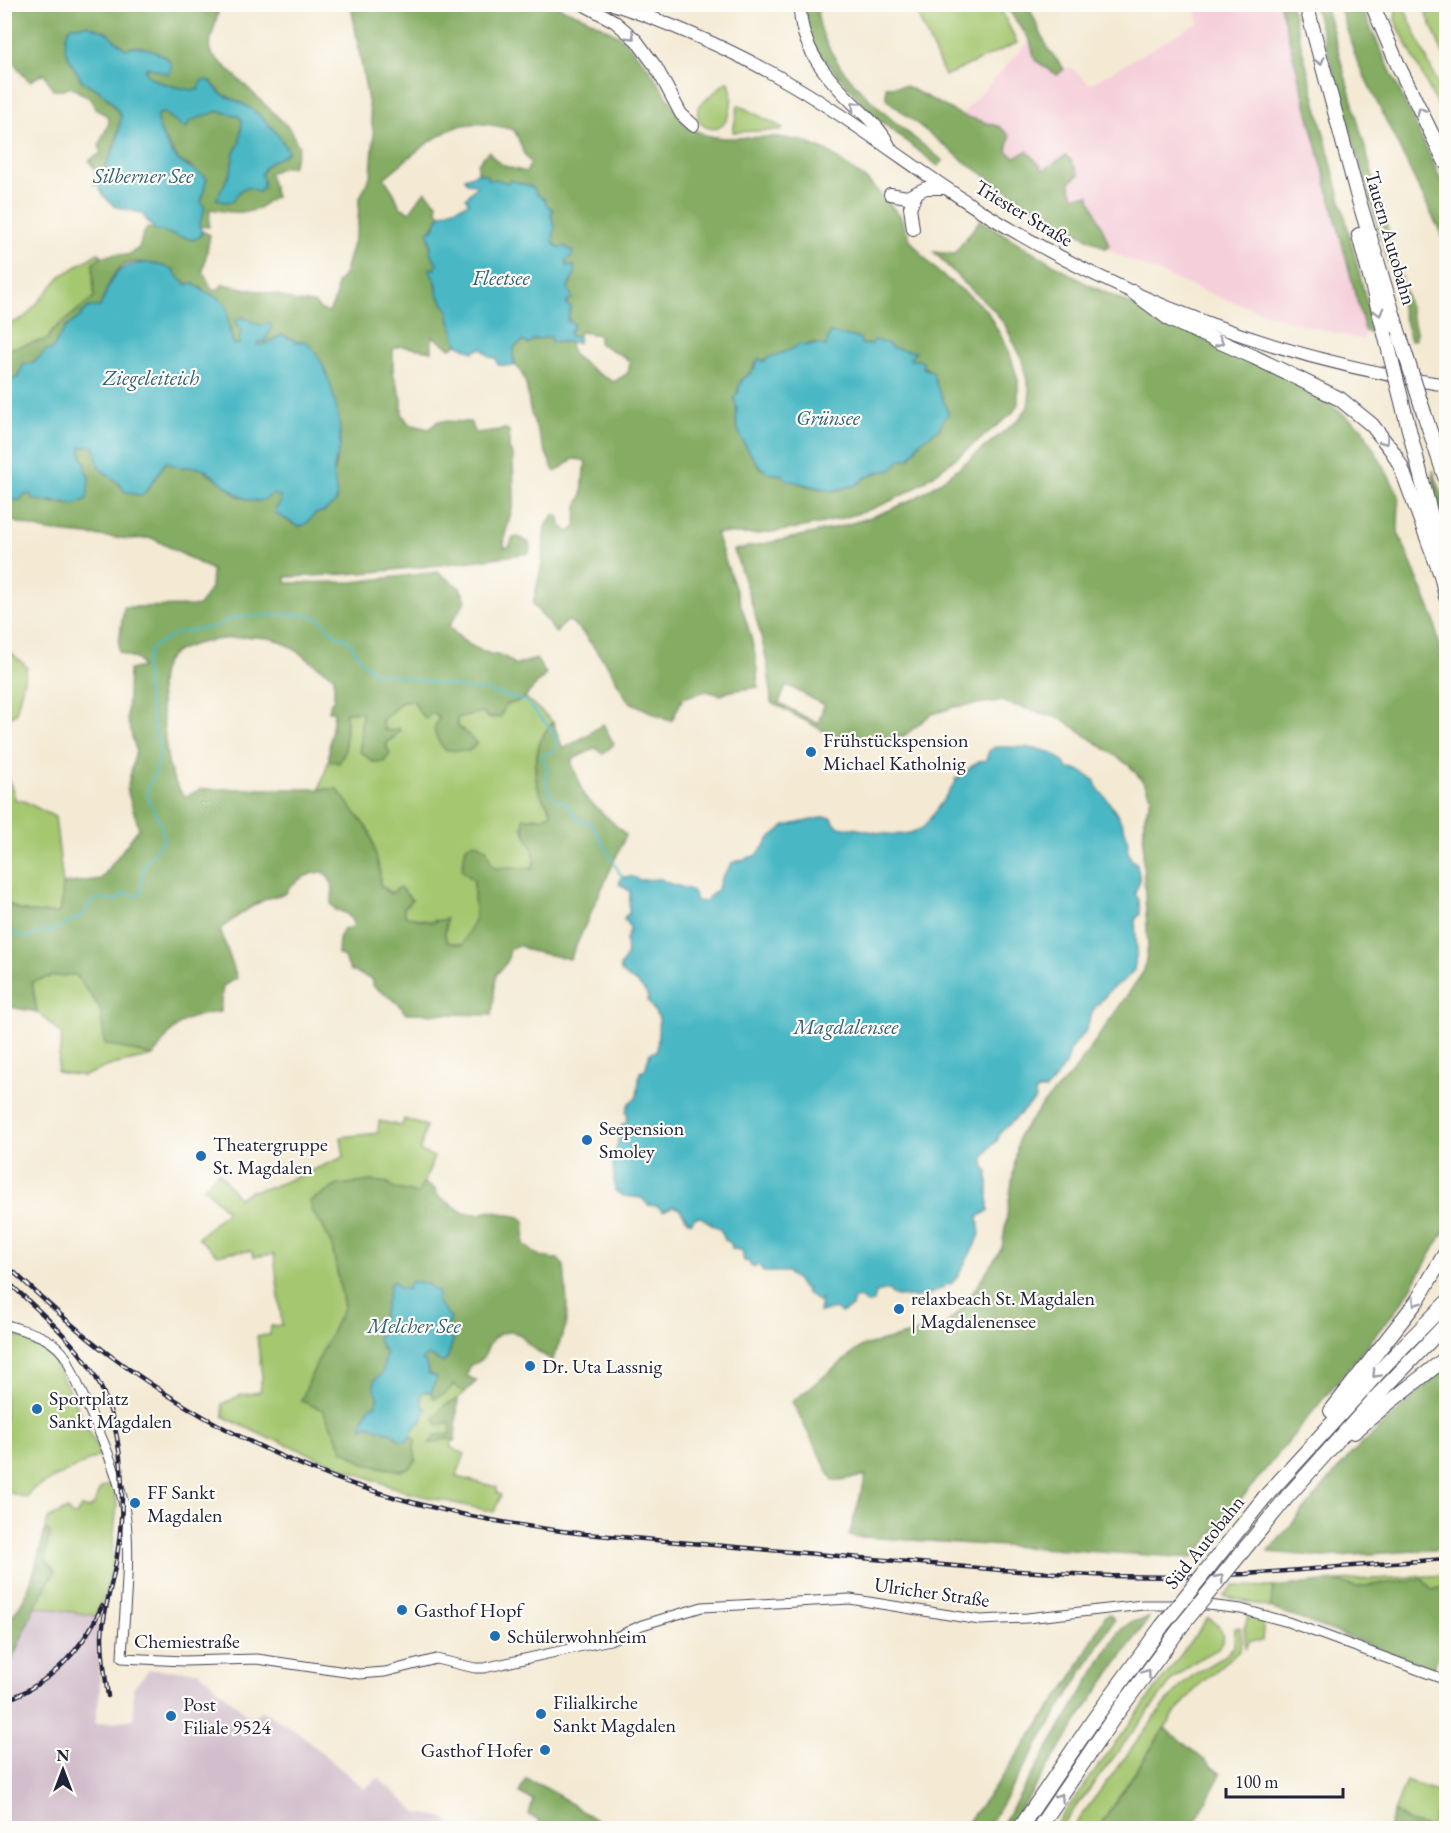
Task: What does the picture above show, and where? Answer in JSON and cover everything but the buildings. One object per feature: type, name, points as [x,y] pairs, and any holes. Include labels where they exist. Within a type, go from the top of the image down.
[{"type":"highway","name":"Tauern Autobahn","points":[[1306,4],[1357,194],[1446,480]]},
{"type":"highway","points":[[1372,4],[1398,65],[1446,163]]},
{"type":"highway","points":[[1357,194],[1354,215],[1446,577]]},
{"type":"highway","points":[[1133,292],[1171,320],[1340,399],[1372,425],[1393,452],[1401,467],[1441,575],[1446,597]]},
{"type":"highway","points":[[1312,1444],[1324,1420],[1417,1301],[1446,1252]]},
{"type":"highway","name":"Süd Autobahn","points":[[1020,1828],[1094,1719],[1162,1626],[1264,1498],[1446,1302]]},
{"type":"highway","name":"Süd Autobahn","points":[[1039,1828],[1112,1720],[1183,1624],[1287,1497],[1446,1324]]},
{"type":"highway","points":[[1332,1446],[1359,1429],[1446,1358]]},
{"type":"main road","points":[[583,4],[614,21],[636,40],[656,67],[681,114],[693,125]]},
{"type":"main road","name":"Triester Straße","points":[[613,4],[655,19],[763,69],[833,110],[946,188],[1035,243],[1133,292],[1254,340],[1317,359],[1372,372],[1446,385]]},
{"type":"main road","points":[[800,4],[801,28],[809,50],[856,107],[884,134],[890,150]]},
{"type":"main road","points":[[890,194],[907,197],[926,188],[946,188]]},
{"type":"main road","points":[[913,229],[910,207],[916,193]]},
{"type":"street","name":"Chemiestraße","points":[[4,1324],[34,1332],[57,1346],[68,1359],[110,1458],[123,1503],[127,1539],[122,1658],[184,1661],[257,1659],[359,1674],[385,1672],[436,1659],[447,1660]]},
{"type":"street","name":"Ulricher Straße","points":[[447,1660],[475,1668],[484,1668],[610,1640],[673,1614],[713,1606],[850,1599],[980,1620],[1027,1618],[1143,1605],[1176,1604],[1208,1605],[1240,1610],[1288,1622],[1446,1680]]},
{"type":"shaded area","points":[[1208,5],[1280,5],[1365,331],[1363,340],[1296,323],[1218,297],[1105,248],[1109,245],[1074,197],[1068,183],[1079,174],[1065,156],[1044,170],[1015,157],[961,115],[1030,40],[1035,60],[1057,75],[1070,67],[1090,84],[1199,22],[1196,10]]},
{"type":"shaded area","points":[[35,1606],[98,1616],[100,1691],[95,1724],[134,1719],[133,1688],[149,1670],[199,1671],[250,1718],[262,1711],[297,1731],[364,1789],[378,1778],[418,1813],[442,1817],[456,1828],[5,1828],[4,1662],[11,1662]]},
{"type":"green space","points":[[4,5],[220,5],[209,47],[212,55],[289,128],[299,147],[292,167],[283,167],[269,173],[276,197],[254,210],[235,212],[210,209],[209,227],[199,226],[201,202],[205,191],[194,168],[179,161],[158,128],[157,117],[163,112],[172,120],[190,121],[218,111],[239,116],[242,121],[240,142],[234,153],[231,171],[217,199],[248,187],[258,192],[263,188],[264,182],[261,174],[264,169],[288,151],[261,117],[243,104],[224,95],[211,81],[194,90],[178,88],[161,82],[145,71],[148,67],[168,73],[167,58],[141,47],[125,49],[119,43],[65,49],[82,81],[97,89],[111,102],[121,116],[109,159],[98,184],[94,185],[96,170],[89,161],[101,153],[99,145],[109,123],[108,116],[95,109],[91,99],[71,87],[53,90],[44,73],[30,81],[22,74],[16,66],[9,46]]},
{"type":"green space","points":[[351,5],[554,5],[586,18],[620,36],[648,67],[686,126],[707,136],[778,137],[803,141],[828,152],[868,181],[900,216],[911,241],[925,258],[939,273],[987,311],[1009,351],[1018,380],[1018,404],[1012,414],[941,470],[899,497],[861,513],[819,524],[758,534],[716,533],[750,635],[756,659],[758,687],[721,695],[706,691],[683,698],[672,720],[667,720],[628,701],[608,666],[583,633],[570,621],[564,623],[556,633],[533,604],[542,564],[545,527],[553,515],[558,515],[561,526],[569,532],[576,527],[577,506],[582,496],[586,464],[584,460],[573,459],[554,471],[532,417],[525,381],[513,358],[514,347],[524,341],[552,337],[551,342],[570,342],[572,354],[597,373],[614,382],[628,373],[630,363],[626,358],[599,343],[599,335],[581,332],[576,336],[570,336],[567,301],[571,299],[568,287],[573,276],[560,249],[553,241],[555,226],[552,218],[553,210],[545,200],[536,193],[533,187],[510,180],[508,183],[489,180],[486,175],[478,173],[478,163],[489,151],[500,163],[526,172],[531,163],[514,130],[492,125],[469,124],[445,132],[427,144],[384,178],[400,207],[410,212],[425,191],[437,203],[437,211],[441,214],[429,238],[432,256],[437,263],[435,269],[437,293],[449,311],[457,344],[451,348],[432,336],[432,351],[400,346],[393,349],[393,373],[402,399],[402,414],[409,424],[429,429],[438,421],[470,422],[476,433],[506,429],[509,431],[509,449],[513,455],[514,501],[504,547],[509,547],[513,538],[519,537],[529,543],[529,553],[408,569],[286,577],[286,583],[353,582],[438,572],[460,588],[466,600],[449,626],[457,635],[474,647],[504,657],[515,665],[536,659],[546,674],[522,700],[506,705],[500,717],[487,718],[483,712],[457,718],[458,728],[477,743],[469,751],[445,750],[437,739],[435,731],[439,719],[436,714],[430,714],[426,719],[413,700],[403,701],[382,720],[384,730],[393,731],[399,728],[400,732],[386,745],[390,754],[384,762],[373,762],[360,751],[362,712],[346,712],[345,751],[339,763],[329,760],[334,711],[329,711],[331,702],[334,700],[334,676],[292,647],[276,640],[252,637],[201,643],[174,653],[167,660],[161,673],[160,697],[170,769],[173,779],[185,797],[201,789],[337,789],[370,832],[380,872],[380,885],[390,894],[400,887],[412,900],[404,908],[405,916],[431,922],[446,919],[447,942],[462,945],[475,918],[474,881],[462,870],[466,846],[475,842],[486,849],[495,868],[532,869],[534,855],[525,831],[524,818],[541,818],[552,813],[537,784],[536,765],[539,746],[553,722],[563,749],[603,724],[614,744],[603,754],[596,748],[571,760],[584,796],[626,835],[570,959],[515,946],[510,950],[507,962],[496,975],[492,1015],[405,1013],[399,1004],[373,986],[373,980],[350,970],[344,957],[338,954],[339,939],[343,929],[354,927],[353,923],[348,915],[336,910],[331,904],[333,891],[330,880],[324,872],[319,872],[302,878],[285,894],[259,903],[220,929],[237,978],[223,986],[220,1012],[195,1016],[180,1024],[153,1056],[105,1044],[100,1008],[76,975],[52,976],[32,982],[37,1012],[5,1006],[4,898],[15,908],[27,912],[56,914],[61,911],[63,884],[101,879],[139,828],[127,790],[136,750],[127,719],[129,670],[142,667],[138,660],[119,652],[124,607],[199,606],[211,588],[212,570],[152,538],[130,539],[47,531],[5,519],[5,498],[31,494],[50,502],[74,505],[87,488],[89,477],[85,470],[86,464],[82,458],[81,447],[95,446],[104,466],[124,491],[141,496],[166,462],[183,468],[189,466],[203,469],[237,496],[249,500],[272,494],[280,496],[276,513],[293,524],[306,524],[315,514],[325,511],[330,494],[338,443],[336,409],[321,364],[310,350],[283,335],[256,346],[261,326],[243,317],[236,324],[241,330],[239,344],[234,345],[220,299],[205,292],[202,288],[146,263],[132,263],[119,269],[110,282],[100,307],[82,313],[82,316],[65,328],[52,351],[19,372],[18,378],[14,378],[5,389],[5,350],[48,339],[52,331],[94,297],[93,263],[110,255],[128,255],[139,248],[147,228],[200,237],[202,231],[210,235],[203,271],[213,291],[223,284],[278,295],[296,302],[314,303],[321,310],[329,312],[336,297],[337,283],[344,275],[358,226],[359,200],[371,174],[374,135]],"holes":[[[812,343],[827,346],[886,343],[893,348],[915,352],[909,357],[911,360],[933,372],[942,414],[940,428],[920,442],[910,458],[900,459],[892,470],[879,472],[856,485],[832,491],[806,486],[783,475],[770,474],[759,467],[736,425],[737,404],[734,399],[742,379],[752,370],[755,363]]]},
{"type":"green space","points":[[805,5],[817,5],[821,28],[830,51],[845,72],[883,112],[943,161],[938,166],[873,115],[816,50],[807,30]]},
{"type":"green space","points":[[913,5],[999,5],[1017,43],[945,76]]},
{"type":"green space","points":[[1005,5],[1028,5],[1048,49],[1064,69],[1057,75],[1035,60],[1030,40]]},
{"type":"green space","points":[[1280,5],[1291,5],[1375,335],[1365,331]]},
{"type":"green space","points":[[1314,5],[1325,5],[1329,18],[1416,331],[1416,339],[1411,341]]},
{"type":"green space","points":[[1339,5],[1360,5],[1446,191],[1446,244],[1357,61]]},
{"type":"green space","points":[[1393,5],[1403,5],[1446,103],[1446,123],[1395,20],[1396,11]]},
{"type":"green space","points":[[1423,5],[1446,5],[1446,61]]},
{"type":"green space","points":[[726,82],[729,82],[731,94],[729,114],[723,125],[718,128],[708,128],[699,120],[699,106]]},
{"type":"green space","points":[[906,86],[961,115],[1000,127],[1010,136],[1007,151],[1015,157],[1027,151],[1044,170],[1065,156],[1070,159],[1079,174],[1069,183],[1074,196],[1089,195],[1109,245],[1105,248],[1023,201],[965,162],[886,99],[886,87]]},
{"type":"green space","points":[[738,105],[783,128],[782,130],[733,132]]},
{"type":"green space","points":[[980,220],[1083,282],[1305,386],[1362,428],[1399,495],[1398,532],[1434,618],[1446,684],[1446,1228],[1404,1300],[1193,1558],[849,1536],[866,1476],[833,1481],[792,1402],[862,1346],[944,1326],[961,1310],[1002,1248],[1019,1135],[1044,1103],[1075,1070],[1144,971],[1148,946],[1143,861],[1144,819],[1151,798],[1145,784],[1130,766],[1062,719],[1000,701],[954,707],[930,715],[904,736],[871,744],[833,736],[771,702],[763,644],[734,550],[850,524],[895,508],[915,498],[955,471],[1018,420],[1028,407],[1030,392],[1021,357],[1005,325],[992,308],[934,252],[954,254]],"holes":[[[787,685],[824,705],[818,724],[779,703]]]},
{"type":"green space","points":[[98,253],[102,255],[93,263],[94,297],[52,331],[48,339],[5,350],[4,327],[25,317],[61,276]]},
{"type":"green space","points":[[1433,470],[1446,506],[1446,534],[1434,486]]},
{"type":"green space","points":[[5,647],[27,667],[16,713],[5,720]]},
{"type":"green space","points":[[525,697],[553,722],[542,737],[535,766],[537,785],[552,813],[541,818],[534,817],[522,827],[534,852],[532,869],[495,868],[486,850],[480,844],[474,881],[475,918],[463,945],[447,942],[446,926],[435,920],[432,922],[405,916],[404,908],[409,904],[380,885],[377,859],[372,847],[337,789],[319,790],[329,760],[339,762],[345,751],[346,712],[362,712],[360,751],[373,762],[384,762],[387,744],[395,737],[393,731],[384,730],[382,720],[403,701],[413,700],[420,713],[436,714],[439,719],[472,741],[463,729],[458,728],[456,718],[483,712],[494,718],[506,705]]},
{"type":"green space","points":[[4,764],[16,801],[22,800],[55,817],[63,884],[61,911],[56,914],[21,910],[15,908],[5,898]]},
{"type":"green space","points":[[76,975],[100,1008],[105,1044],[153,1056],[112,1065],[84,1076],[57,1072],[62,1034],[37,1012],[32,982],[52,976]]},
{"type":"green space","points":[[404,1119],[426,1126],[420,1151],[434,1157],[424,1184],[417,1194],[393,1188],[312,1212],[322,1225],[332,1246],[344,1307],[331,1333],[323,1410],[343,1450],[365,1464],[401,1471],[416,1461],[414,1447],[416,1440],[411,1436],[426,1408],[423,1408],[420,1395],[425,1391],[431,1393],[434,1398],[454,1384],[464,1393],[439,1413],[450,1422],[451,1434],[434,1443],[446,1438],[452,1440],[451,1448],[465,1454],[456,1477],[497,1487],[497,1493],[501,1495],[494,1512],[409,1493],[270,1439],[224,1417],[222,1404],[241,1395],[260,1392],[262,1377],[257,1336],[270,1335],[271,1326],[282,1325],[274,1254],[254,1257],[251,1251],[218,1255],[198,1238],[227,1211],[204,1187],[219,1172],[238,1198],[251,1191],[272,1187],[344,1157],[341,1137],[378,1133],[379,1121],[402,1126]]},
{"type":"green space","points":[[373,1181],[389,1183],[393,1188],[417,1194],[423,1183],[435,1189],[438,1196],[464,1213],[479,1214],[490,1211],[520,1217],[525,1222],[524,1244],[540,1256],[558,1259],[564,1266],[566,1326],[552,1361],[528,1344],[522,1336],[513,1332],[503,1333],[495,1337],[481,1360],[470,1365],[467,1376],[477,1381],[464,1393],[454,1384],[446,1393],[434,1398],[431,1393],[435,1383],[422,1359],[429,1355],[443,1363],[448,1357],[454,1336],[447,1331],[451,1318],[438,1304],[427,1285],[413,1281],[408,1289],[400,1289],[393,1282],[377,1329],[381,1349],[386,1354],[379,1397],[375,1406],[368,1409],[363,1428],[368,1425],[394,1434],[397,1438],[408,1440],[411,1436],[416,1440],[414,1447],[416,1461],[409,1468],[401,1471],[365,1464],[343,1450],[323,1410],[301,1401],[344,1307],[332,1246],[322,1225],[312,1212],[310,1201],[338,1185]]},
{"type":"green space","name":"Sportplatz Sankt Magdalen","points":[[5,1333],[35,1342],[48,1349],[101,1455],[34,1488],[26,1498],[5,1491]]},
{"type":"green space","points":[[1446,1367],[1446,1549],[1323,1557],[1268,1552],[1352,1453]]},
{"type":"green space","points":[[458,1399],[455,1441],[446,1438],[429,1443],[436,1435],[451,1434],[450,1422],[438,1425],[434,1418],[445,1405]]},
{"type":"green space","points":[[109,1485],[114,1489],[117,1504],[112,1555],[115,1557],[106,1592],[96,1616],[35,1606],[55,1571],[45,1559],[50,1532],[45,1529],[48,1519],[67,1509],[71,1515],[76,1516],[81,1507],[88,1509],[94,1505],[100,1489]]},
{"type":"green space","points":[[45,1529],[50,1532],[45,1559],[55,1571],[35,1606],[11,1662],[5,1662],[5,1621],[20,1605],[26,1593],[36,1566]]},
{"type":"green space","points":[[1446,1575],[1446,1586],[1432,1590],[1423,1579],[1356,1587],[1335,1581]]},
{"type":"green space","points":[[1423,1579],[1432,1590],[1446,1586],[1446,1639],[1433,1669],[1271,1608],[1273,1587],[1335,1581],[1356,1587]]},
{"type":"green space","points":[[1234,1586],[1273,1587],[1271,1608],[1224,1596]]},
{"type":"green space","points":[[1110,1614],[1114,1620],[987,1828],[963,1828],[1071,1679],[1105,1616]]},
{"type":"green space","points":[[1149,1618],[1094,1696],[1008,1828],[1000,1828],[1118,1632],[1131,1622]]},
{"type":"green space","points":[[1208,1618],[1221,1631],[1221,1644],[1216,1650],[1196,1661],[1173,1679],[1060,1828],[1053,1828]]},
{"type":"green space","points":[[1248,1618],[1264,1619],[1262,1641],[1250,1641],[1246,1648],[1244,1628]]},
{"type":"green space","points":[[1240,1627],[1242,1642],[1240,1650],[1198,1686],[1171,1718],[1098,1828],[1072,1828],[1166,1703],[1196,1673],[1226,1655],[1234,1646],[1235,1628]]},
{"type":"green space","points":[[1165,1728],[1221,1774],[1192,1828],[1098,1828]]},
{"type":"green space","points":[[526,1779],[550,1790],[608,1828],[550,1828],[529,1815],[533,1800],[519,1793]]},
{"type":"green space","points":[[1406,1781],[1443,1793],[1431,1828],[1411,1823],[1394,1812]]},
{"type":"green space","points":[[1394,1812],[1411,1823],[1432,1828],[1388,1828]]},
{"type":"water","name":"Silberner See","points":[[87,25],[106,32],[125,49],[143,48],[156,52],[171,63],[171,70],[168,74],[147,67],[145,71],[154,79],[185,89],[198,90],[201,81],[211,82],[219,92],[261,116],[288,151],[264,169],[261,174],[264,184],[258,192],[246,188],[238,193],[233,201],[224,202],[217,199],[231,171],[234,153],[240,142],[242,121],[239,116],[218,111],[190,121],[186,129],[163,112],[157,116],[161,134],[174,156],[207,178],[201,202],[205,208],[199,226],[202,231],[200,237],[193,240],[155,230],[141,213],[114,206],[103,195],[98,184],[117,142],[121,116],[111,101],[97,89],[82,81],[65,49],[66,35],[71,26]]},
{"type":"water","name":"Fleetsee","points":[[478,173],[486,175],[489,180],[495,179],[508,183],[510,180],[533,187],[553,210],[551,214],[555,226],[553,242],[560,249],[564,246],[573,252],[572,256],[566,260],[567,266],[574,266],[575,274],[568,287],[572,299],[567,301],[567,305],[571,307],[567,321],[574,324],[569,332],[570,336],[579,337],[578,343],[557,341],[551,343],[551,337],[533,340],[528,344],[523,341],[514,347],[515,366],[498,365],[496,358],[490,357],[481,348],[473,352],[457,344],[449,311],[437,293],[437,284],[430,272],[431,268],[435,269],[437,263],[430,252],[428,231],[433,230],[441,214],[469,203],[466,198],[476,187],[475,184],[467,183],[465,178]]},
{"type":"water","name":"Ziegeleiteich","points":[[153,263],[175,270],[176,275],[186,285],[193,283],[220,299],[227,306],[229,329],[234,345],[239,344],[241,330],[236,324],[237,319],[243,317],[261,326],[268,323],[272,326],[265,341],[258,342],[257,345],[263,345],[282,335],[297,342],[305,341],[320,361],[332,390],[339,420],[340,446],[334,473],[336,502],[325,511],[315,514],[306,524],[299,527],[275,513],[280,503],[280,496],[272,494],[264,500],[255,501],[246,499],[203,469],[180,467],[166,462],[141,496],[124,491],[121,485],[99,468],[94,446],[81,447],[82,458],[86,464],[85,470],[89,477],[87,499],[74,505],[33,500],[31,494],[24,495],[19,501],[5,498],[5,389],[14,378],[18,378],[23,365],[33,363],[47,350],[52,350],[65,328],[82,313],[89,307],[100,307],[117,273],[130,265]]},
{"type":"water","name":"Grünsee","points":[[830,333],[860,338],[861,344],[871,345],[874,340],[886,343],[893,348],[916,352],[910,358],[911,360],[923,362],[923,368],[933,372],[948,414],[940,428],[920,442],[910,458],[900,460],[892,470],[879,472],[856,485],[832,491],[787,480],[783,475],[764,470],[749,452],[739,432],[734,398],[739,392],[739,385],[753,371],[759,358],[763,362],[799,344],[826,346]]},
{"type":"water","name":"Magdalensee","points":[[995,747],[1036,749],[1055,755],[1068,769],[1079,770],[1095,781],[1109,802],[1125,829],[1127,849],[1131,859],[1137,864],[1140,880],[1135,893],[1139,901],[1140,914],[1135,920],[1137,951],[1134,970],[1124,981],[1113,987],[1093,1010],[1085,1032],[1071,1048],[1066,1065],[1046,1090],[1038,1090],[1035,1093],[1036,1099],[1000,1133],[997,1141],[990,1147],[984,1158],[984,1167],[988,1172],[988,1211],[978,1217],[980,1235],[958,1276],[951,1284],[928,1295],[914,1297],[891,1294],[889,1290],[876,1293],[874,1302],[867,1304],[860,1298],[854,1299],[852,1307],[841,1313],[837,1309],[819,1312],[821,1299],[818,1301],[805,1292],[806,1288],[801,1287],[788,1272],[763,1272],[760,1265],[757,1264],[755,1267],[750,1265],[748,1261],[744,1261],[742,1250],[732,1249],[731,1243],[725,1240],[720,1229],[699,1216],[692,1222],[688,1221],[680,1209],[674,1206],[663,1211],[657,1206],[648,1205],[642,1198],[624,1196],[615,1191],[613,1164],[622,1124],[626,1124],[629,1103],[637,1097],[640,1072],[645,1070],[650,1053],[657,1051],[659,1018],[642,988],[621,971],[620,967],[627,956],[626,940],[630,930],[628,923],[624,920],[629,914],[630,891],[619,884],[622,877],[640,880],[661,879],[669,884],[691,890],[696,901],[705,902],[718,889],[720,881],[732,863],[757,855],[771,837],[785,826],[825,817],[832,818],[834,823],[842,828],[892,834],[916,831],[924,827],[956,782],[955,779],[977,763],[986,760],[989,751]]},
{"type":"water","name":"Melcher See","points":[[393,1281],[400,1289],[408,1289],[409,1284],[413,1281],[427,1284],[438,1292],[437,1302],[451,1318],[447,1330],[454,1336],[448,1357],[443,1363],[429,1355],[422,1359],[426,1363],[428,1373],[437,1377],[431,1393],[425,1391],[420,1395],[423,1408],[426,1408],[421,1423],[417,1423],[408,1440],[401,1441],[394,1434],[368,1425],[362,1428],[366,1413],[372,1405],[375,1406],[379,1397],[374,1389],[374,1380],[382,1374],[386,1354],[378,1340],[377,1329],[389,1286]]},
{"type":"waterway","points":[[4,934],[18,934],[27,938],[45,930],[49,933],[83,915],[90,903],[99,898],[117,900],[124,893],[135,896],[141,894],[142,877],[146,864],[164,840],[161,824],[148,799],[148,787],[154,777],[160,752],[148,700],[145,666],[151,648],[176,633],[217,626],[226,620],[241,617],[292,614],[319,618],[334,634],[348,640],[363,663],[374,672],[487,691],[525,701],[551,729],[557,741],[555,750],[542,756],[547,769],[546,785],[550,794],[557,800],[565,802],[579,821],[591,823],[622,877]]},
{"type":"railway","points":[[4,1263],[70,1323],[111,1356],[166,1394],[222,1427],[278,1455],[336,1478],[395,1498],[457,1513],[586,1534],[1001,1570],[1111,1576],[1176,1577],[1246,1574],[1446,1559]]},
{"type":"railway","points":[[4,1278],[56,1327],[84,1359],[98,1381],[115,1429],[120,1454],[122,1506],[117,1556],[102,1637],[108,1696]]},
{"type":"railway","points":[[4,1701],[36,1685],[63,1664],[85,1637],[102,1606]]},
{"type":"place","name":"Frühstückspension Michael Katholnig","points":[[811,752]]},
{"type":"place","name":"Seepension Smoley","points":[[587,1140]]},
{"type":"place","name":"Theatergruppe St. Magdalen","points":[[201,1156]]},
{"type":"place","name":"relaxbeach St. Magdalen | Magdalenensee","points":[[899,1309]]},
{"type":"place","name":"Dr. Uta Lassnig","points":[[530,1366]]},
{"type":"place","name":"Sportplatz Sankt Magdalen","points":[[37,1409]]},
{"type":"place","name":"FF Sankt Magdalen","points":[[135,1503]]},
{"type":"place","name":"Gasthof Hopf","points":[[402,1610]]},
{"type":"place","name":"Schülerwohnheim","points":[[495,1636]]},
{"type":"place","name":"Filialkirche Sankt Magdalen","points":[[541,1714]]},
{"type":"place","name":"Post Filiale 9524","points":[[171,1716]]},
{"type":"place","name":"Gasthof Hofer","points":[[545,1750]]}]
